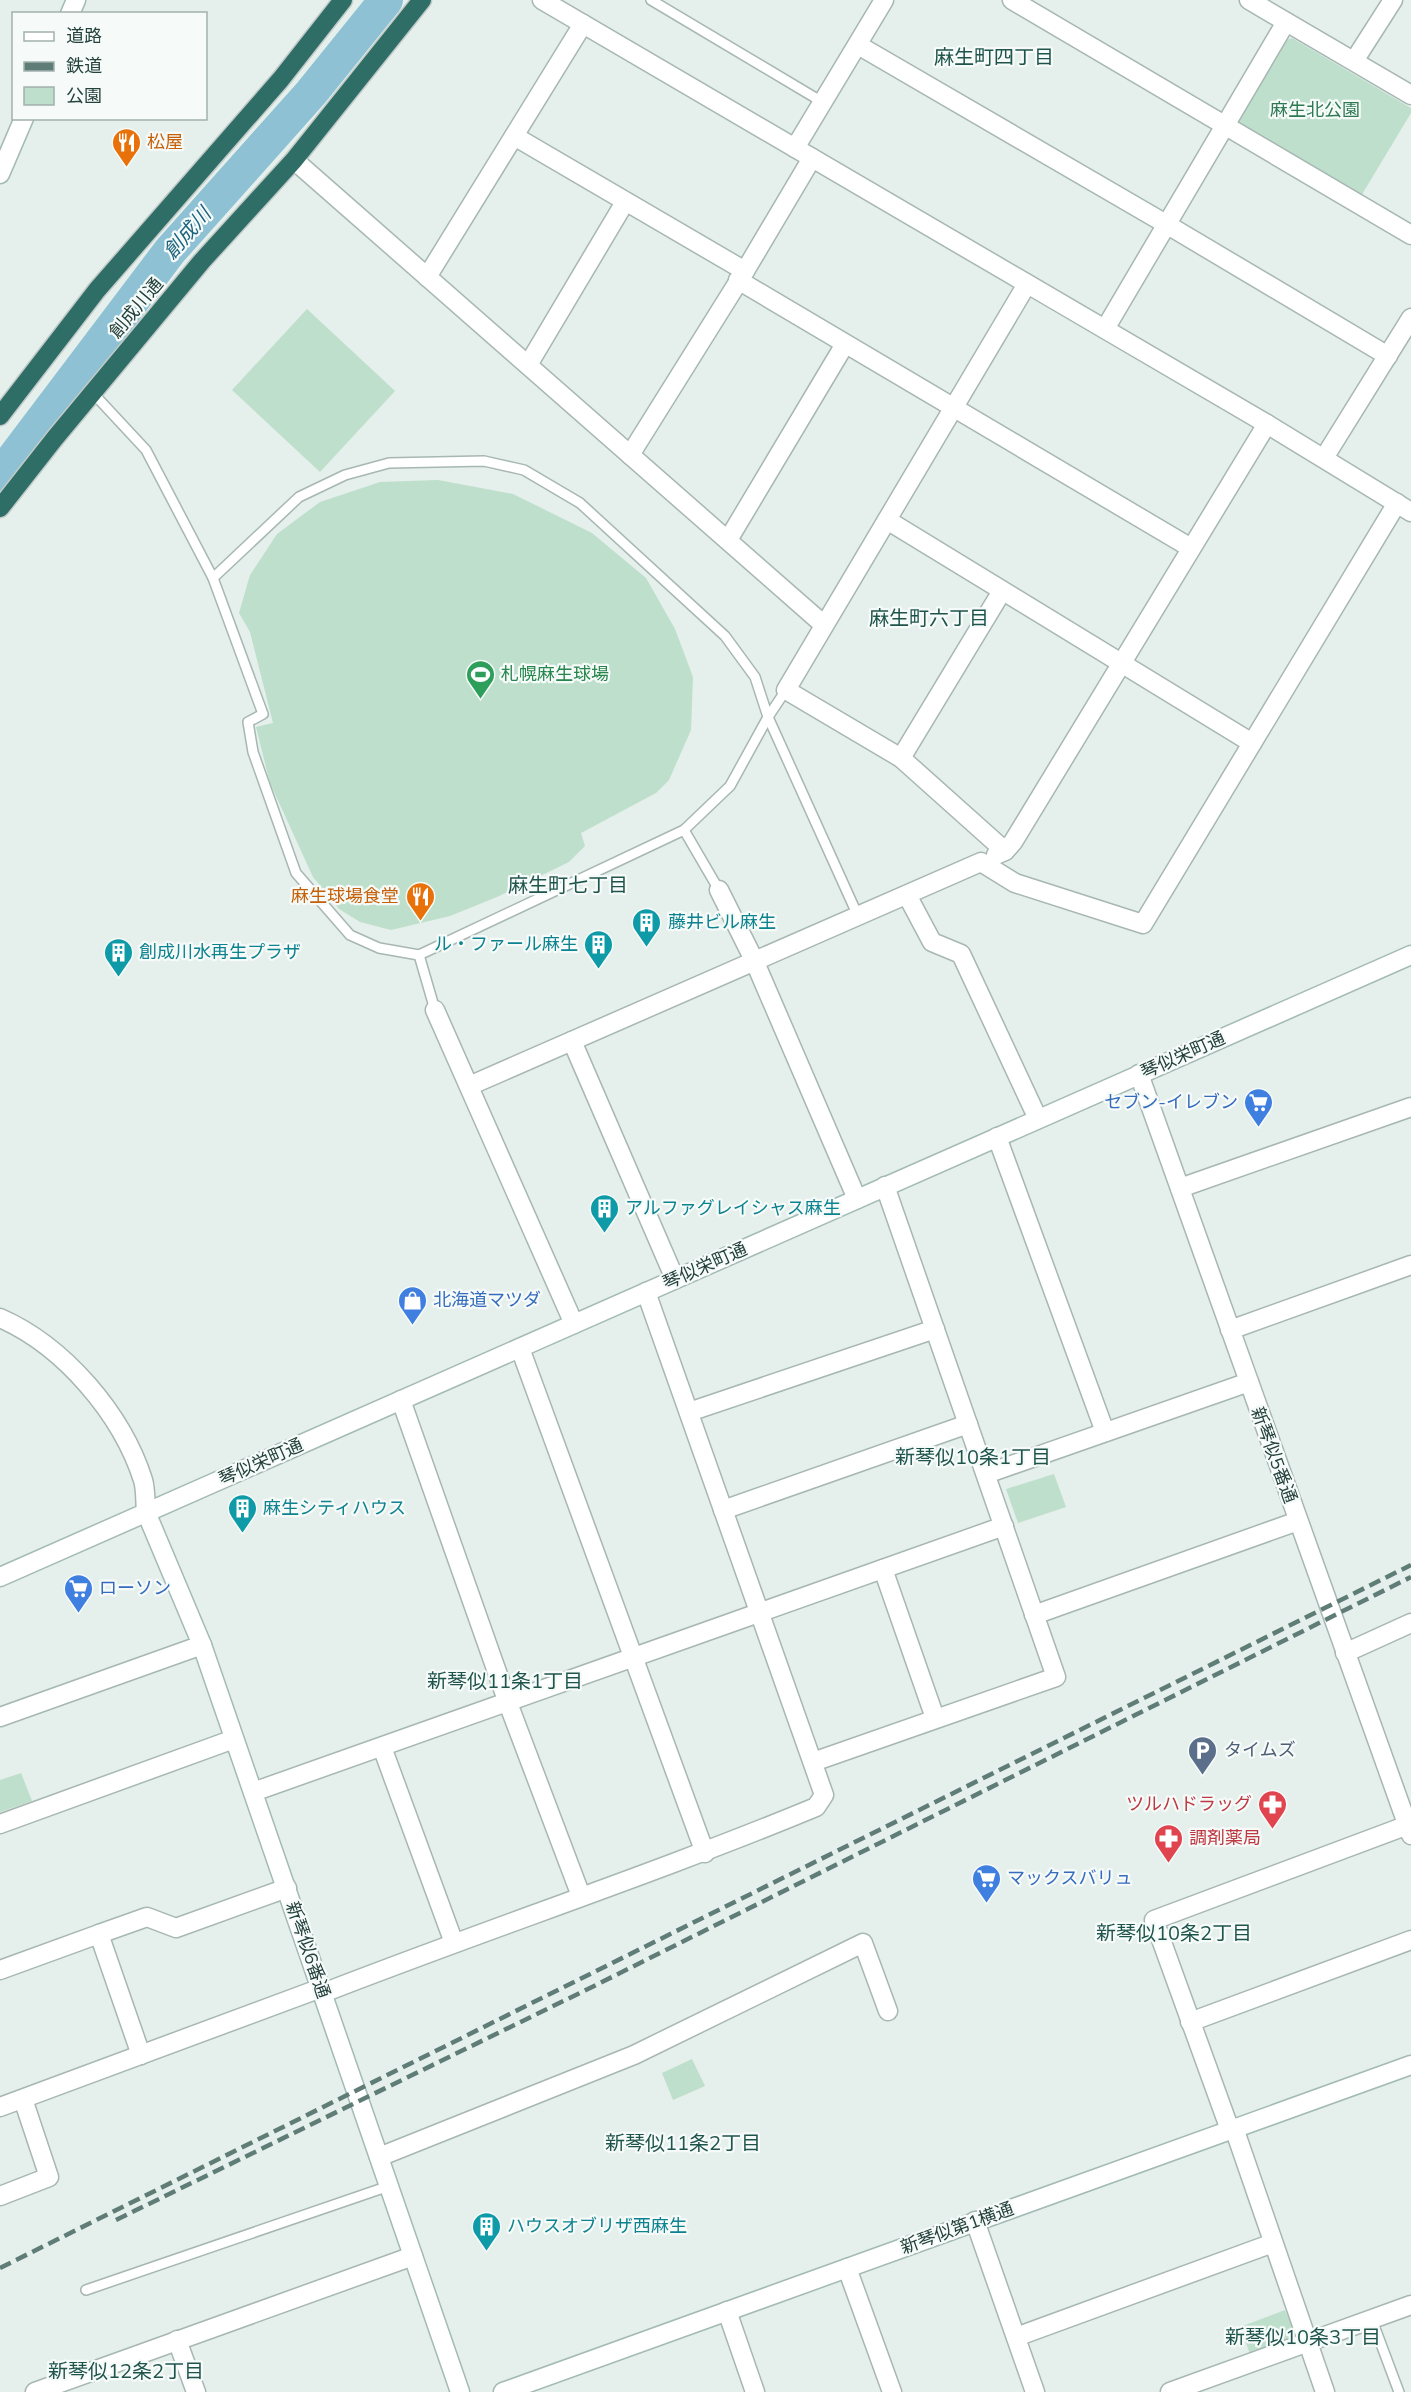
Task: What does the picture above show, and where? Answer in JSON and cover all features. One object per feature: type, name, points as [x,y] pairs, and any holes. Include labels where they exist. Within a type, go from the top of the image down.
[{"type":"highway","points":[[0,416],[97,290],[281,79],[343,0]]},
{"type":"highway","name":"創成川通","points":[[0,508],[92,392],[202,261],[294,160],[422,0]]},
{"type":"street","points":[[542,0],[1105,329],[1404,507],[1252,743],[1143,924],[1015,882],[981,862]]},
{"type":"street","points":[[795,148],[884,0]]},
{"type":"street","points":[[1012,0],[1411,235]]},
{"type":"street","points":[[1249,0],[1411,95]]},
{"type":"street","points":[[1354,61],[1393,0]]},
{"type":"street","points":[[1105,329],[1286,22]]},
{"type":"street","points":[[427,277],[583,24]]},
{"type":"street","points":[[858,45],[1388,356]]},
{"type":"street","points":[[0,174],[23,120]]},
{"type":"street","points":[[514,135],[625,202],[845,344],[1191,548]]},
{"type":"street","points":[[630,455],[812,158]]},
{"type":"street","points":[[294,160],[824,625]]},
{"type":"street","points":[[528,366],[625,202]]},
{"type":"street","points":[[1005,851],[901,758],[786,690],[1027,284]]},
{"type":"street","points":[[1324,458],[1411,318]]},
{"type":"street","points":[[728,540],[845,344]]},
{"type":"street","points":[[469,1086],[1005,851],[1013,842],[1266,424]]},
{"type":"street","points":[[887,520],[1252,743]]},
{"type":"street","points":[[901,758],[1002,591]]},
{"type":"street","points":[[719,890],[753,960],[857,1199]]},
{"type":"street","points":[[907,895],[932,942],[962,954],[1038,1119]]},
{"type":"street","name":"琴似栄町通","points":[[0,1577],[1411,955]]},
{"type":"street","points":[[435,1010],[574,1324]]},
{"type":"street","points":[[572,1041],[675,1279]]},
{"type":"street","name":"新琴似5番通","points":[[1139,1074],[1409,1830]]},
{"type":"street","points":[[1180,1188],[1411,1107]]},
{"type":"street","points":[[997,1137],[1105,1432]]},
{"type":"street","points":[[813,1762],[1056,1677],[885,1186]]},
{"type":"street","points":[[1230,1330],[1411,1264]]},
{"type":"street","points":[[0,2107],[705,1853],[816,1807],[824,1795],[646,1292]]},
{"type":"street","name":"新琴似6番通","points":[[0,1318],[37,1340],[61,1359],[103,1403],[120,1426],[144,1481],[146,1512],[202,1645],[460,2392]]},
{"type":"street","points":[[689,1412],[935,1329]]},
{"type":"street","points":[[520,1348],[705,1853]]},
{"type":"street","points":[[986,1474],[1249,1382]]},
{"type":"street","points":[[401,1400],[508,1703],[581,1896]]},
{"type":"street","points":[[723,1510],[968,1424]]},
{"type":"street","points":[[1034,1614],[1298,1521]]},
{"type":"street","points":[[253,1792],[1004,1526]]},
{"type":"street","points":[[883,1569],[935,1718]]},
{"type":"street","points":[[1345,1653],[1411,1623]]},
{"type":"street","points":[[0,1716],[202,1645]]},
{"type":"street","points":[[0,1824],[234,1739]]},
{"type":"street","points":[[382,1747],[454,1943]]},
{"type":"street","points":[[1325,2392],[1232,2129],[1190,2022],[1154,1920],[1409,1830]]},
{"type":"street","points":[[0,1970],[147,1917],[176,1928],[287,1888]]},
{"type":"street","points":[[99,1934],[141,2055]]},
{"type":"street","points":[[1190,2022],[1411,1940]]},
{"type":"street","points":[[379,2157],[634,2055],[863,1943],[888,2011]]},
{"type":"street","name":"新琴似第1横通","points":[[503,2392],[1411,2065]]},
{"type":"street","points":[[0,2196],[49,2177],[23,2098]]},
{"type":"street","points":[[975,2221],[1035,2392]]},
{"type":"street","points":[[1016,2337],[1273,2243]]},
{"type":"street","points":[[35,2392],[413,2256]]},
{"type":"street","points":[[847,2268],[892,2392]]},
{"type":"street","points":[[1170,2392],[1411,2305]]},
{"type":"street","points":[[727,2311],[755,2392]]},
{"type":"street","points":[[177,2340],[196,2392]]},
{"type":"lane","points":[[651,0],[824,103]]},
{"type":"lane","points":[[92,392],[146,450],[213,578],[263,714],[248,722],[253,752],[296,873],[350,935],[379,948],[419,955],[684,830],[730,786],[768,717],[786,690]]},
{"type":"lane","points":[[213,578],[299,497],[345,475],[389,464],[461,461],[484,461],[524,470],[580,502],[725,636],[755,677],[768,717],[858,916]]},
{"type":"lane","points":[[684,830],[719,890]]},
{"type":"lane","points":[[419,955],[435,1010]]},
{"type":"lane","points":[[86,2290],[389,2186]]},
{"type":"lane","points":[[1372,2320],[1399,2392]]},
{"type":"green space","name":"麻生北公園","points":[[1292,38],[1411,108],[1411,113],[1361,196],[1240,125],[1238,118],[1284,41]]},
{"type":"green space","points":[[307,309],[395,391],[320,472],[232,390]]},
{"type":"green space","name":"札幌麻生球場","points":[[438,480],[513,494],[592,533],[646,578],[675,629],[693,677],[691,730],[669,780],[656,793],[581,833],[585,846],[569,862],[497,897],[450,916],[391,930],[360,922],[339,909],[313,877],[270,783],[256,727],[273,723],[250,632],[239,613],[250,575],[277,534],[320,502],[380,482]]},
{"type":"green space","points":[[1054,1474],[1066,1507],[1018,1523],[1006,1489]]},
{"type":"green space","points":[[21,1773],[32,1801],[0,1812],[0,1780]]},
{"type":"green space","points":[[692,2059],[705,2086],[673,2100],[662,2073]]},
{"type":"green space","points":[[1285,2310],[1297,2337],[1250,2354],[1240,2327]]},
{"type":"waterway","name":"創成川","points":[[0,476],[170,251],[311,93],[386,0]]},
{"type":"railway","points":[[0,2268],[1411,1565]]},
{"type":"railway","points":[[116,2220],[590,1988],[1411,1577]]},
{"type":"place","name":"松屋","points":[[126,168]]},
{"type":"place","name":"札幌麻生球場","points":[[480,700]]},
{"type":"place","name":"麻生球場食堂","points":[[420,922]]},
{"type":"place","name":"藤井ビル麻生","points":[[647,948]]},
{"type":"place","name":"ル・ファール麻生","points":[[599,970]]},
{"type":"place","name":"創成川水再生プラザ","points":[[118,978]]},
{"type":"place","name":"セブン-イレブン","points":[[1259,1128]]},
{"type":"place","name":"アルファグレイシャス麻生","points":[[604,1234]]},
{"type":"place","name":"北海道マツダ","points":[[412,1326]]},
{"type":"place","name":"麻生シティハウス","points":[[242,1534]]},
{"type":"place","name":"ローソン","points":[[78,1614]]},
{"type":"place","name":"タイムズ","points":[[1203,1776]]},
{"type":"place","name":"ツルハドラッグ","points":[[1273,1830]]},
{"type":"place","name":"調剤薬局","points":[[1168,1864]]},
{"type":"place","name":"マックスバリュ","points":[[986,1904]]},
{"type":"place","name":"ハウスオブリザ西麻生","points":[[486,2252]]},
{"type":"district","name":"麻生町四丁目","points":[[994,57]]},
{"type":"district","name":"麻生町六丁目","points":[[929,618]]},
{"type":"district","name":"麻生町七丁目","points":[[568,885]]},
{"type":"district","name":"新琴似10条1丁目","points":[[973,1457]]},
{"type":"district","name":"新琴似11条1丁目","points":[[505,1681]]},
{"type":"district","name":"新琴似10条2丁目","points":[[1174,1933]]},
{"type":"district","name":"新琴似11条2丁目","points":[[683,2143]]},
{"type":"district","name":"新琴似10条3丁目","points":[[1303,2337]]},
{"type":"district","name":"新琴似12条2丁目","points":[[126,2371]]}]
